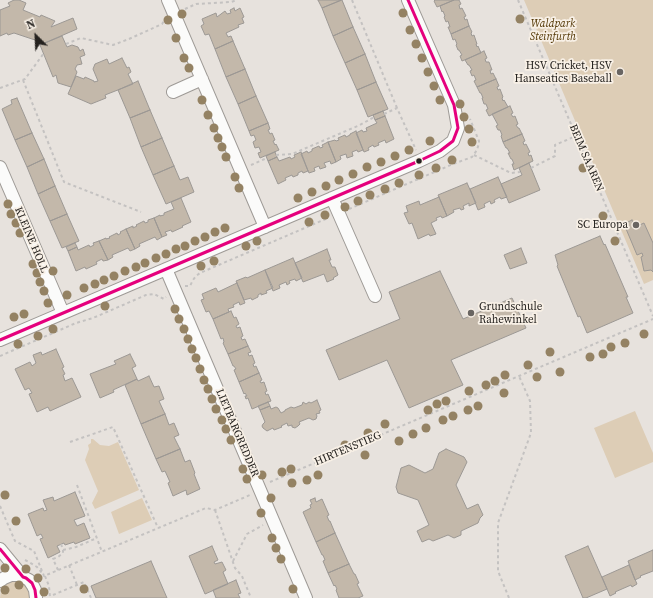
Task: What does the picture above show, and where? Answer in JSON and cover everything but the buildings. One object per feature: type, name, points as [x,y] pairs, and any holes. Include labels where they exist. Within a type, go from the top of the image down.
[{"type":"street","points":[[168,0],[265,227]]},
{"type":"street","points":[[0,340],[420,160],[440,151],[453,141],[458,128],[454,105],[408,0]]},
{"type":"street","points":[[173,92],[202,79]]},
{"type":"street","name":"KLEINE HOLL","points":[[0,167],[63,313]]},
{"type":"street","points":[[332,198],[375,296]]},
{"type":"street","name":"LIETBARGREDDER","points":[[166,269],[306,598]]},
{"type":"street","points":[[0,549],[23,576],[34,586],[36,598]]},
{"type":"street","points":[[0,581],[11,575],[23,576]]},
{"type":"path","points":[[66,44],[81,38],[113,45],[162,24],[166,18],[196,4],[231,2],[237,0]]},
{"type":"path","points":[[352,0],[420,160]]},
{"type":"path","name":"BEIM SAAREN","points":[[518,0],[653,317]]},
{"type":"path","points":[[0,88],[25,79],[44,53]]},
{"type":"path","points":[[23,80],[64,182],[141,212]]},
{"type":"path","points":[[384,114],[397,108]]},
{"type":"path","points":[[276,155],[292,154],[360,125],[374,117]]},
{"type":"path","points":[[531,168],[555,156],[555,145],[576,136]]},
{"type":"path","points":[[474,155],[511,173],[520,172]]},
{"type":"path","points":[[240,170],[267,158]]},
{"type":"path","points":[[0,356],[146,295],[154,294],[164,299],[168,295]]},
{"type":"path","name":"HIRTENSTIEG","points":[[0,506],[15,541],[34,551],[44,576],[206,508],[215,510],[252,494],[259,486],[520,376],[653,317]]},
{"type":"path","points":[[509,598],[498,571],[498,523],[531,433],[530,401],[520,376]]},
{"type":"path","points":[[70,442],[114,427],[158,528]]},
{"type":"path","points":[[77,485],[102,552]]},
{"type":"path","points":[[215,510],[235,568],[242,576],[251,598]]},
{"type":"path","points":[[233,561],[247,534],[273,520]]},
{"type":"path","points":[[58,570],[53,559],[61,554],[63,550],[97,538]]},
{"type":"path","points":[[61,544],[63,550]]},
{"type":"path","points":[[69,565],[78,585]]},
{"type":"path","points":[[53,595],[84,582],[91,598]]},
{"type":"green space","name":"Waldpark Steinfurth","points":[[524,0],[653,0],[653,280],[644,284]]},
{"type":"green space","points":[[635,411],[653,453],[653,462],[615,478],[594,428]]},
{"type":"green space","points":[[91,439],[100,445],[109,446],[118,442],[139,490],[95,509],[92,503],[98,491],[85,460],[89,449],[88,445],[91,443]]},
{"type":"green space","points":[[142,498],[152,520],[119,534],[111,512]]},
{"type":"green space","points":[[12,581],[23,583],[29,589],[30,598],[0,598],[1,590]]},
{"type":"transit line","points":[[0,340],[419,161],[440,151],[453,141],[458,128],[454,105],[408,0]]},
{"type":"transit line","points":[[0,549],[23,577],[32,583],[36,598]]},
{"type":"place","name":"HSV Cricket, HSV Hanseatics Baseball","points":[[620,72]]},
{"type":"place","name":"SC Europa","points":[[636,225]]},
{"type":"place","name":"Grundschule Rahewinkel","points":[[471,313]]}]
